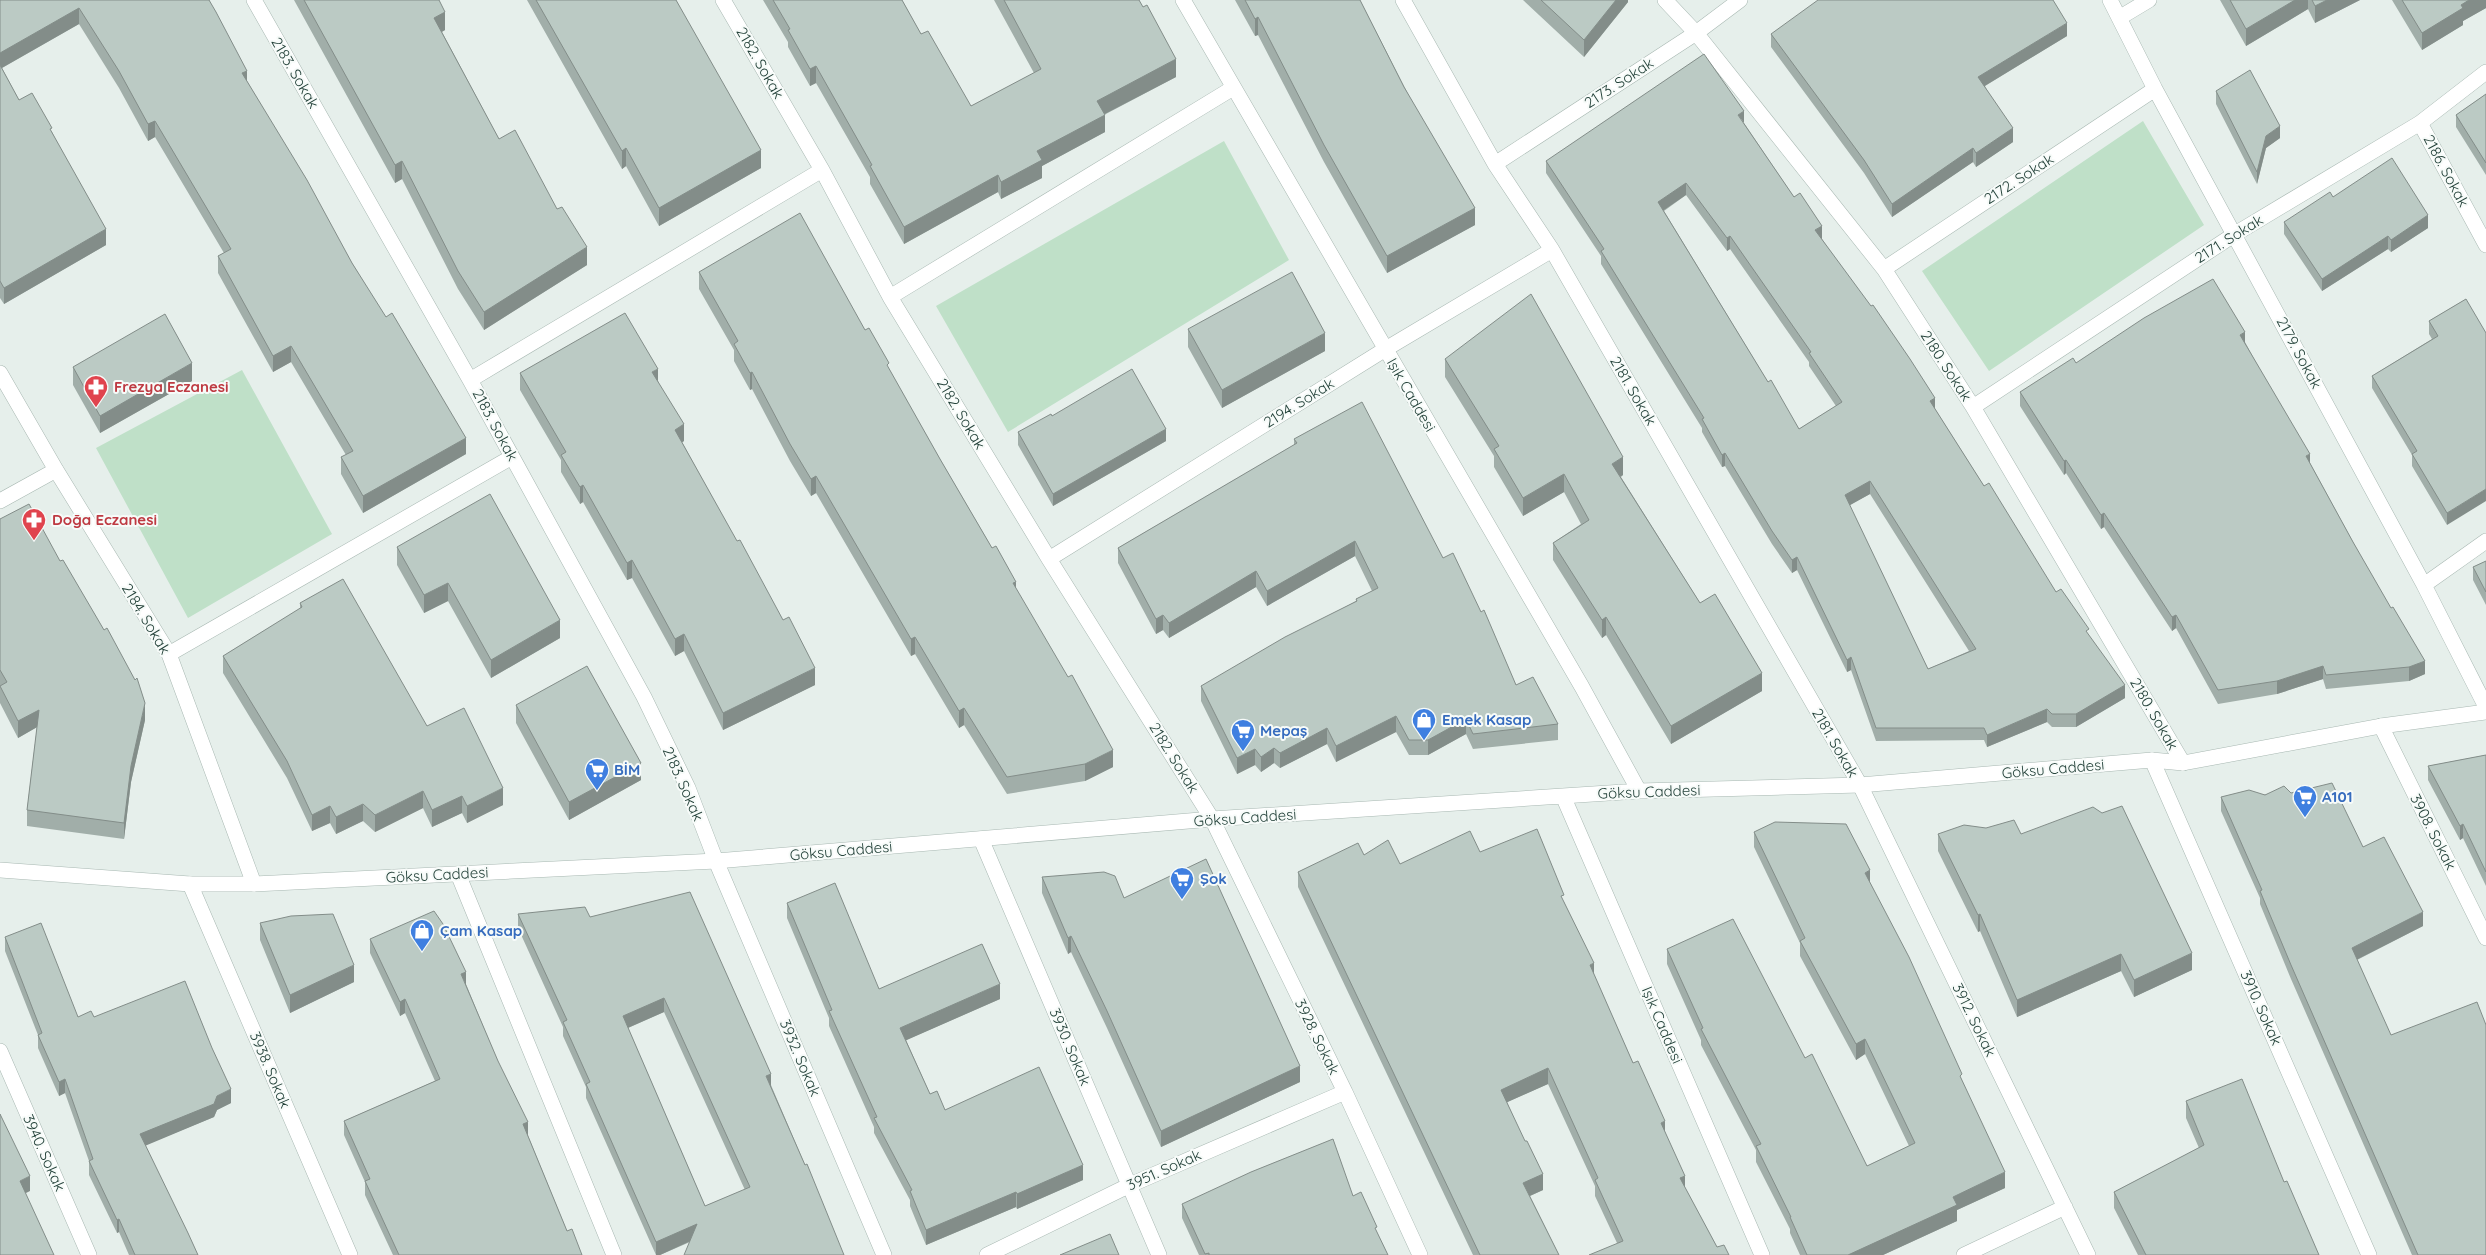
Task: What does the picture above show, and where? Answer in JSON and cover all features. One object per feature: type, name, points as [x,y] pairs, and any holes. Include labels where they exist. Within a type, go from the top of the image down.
[{"type":"street","name":"2183. Sokak","points":[[254,0],[470,380],[644,697],[688,788],[716,861]]},
{"type":"street","name":"2182. Sokak","points":[[723,0],[822,170],[890,297],[1049,559],[1212,820]]},
{"type":"street","name":"Işık Caddesi","points":[[1184,0],[1384,350],[1582,688],[1638,791]]},
{"type":"street","name":"2181. Sokak","points":[[1403,0],[1495,164],[1552,250],[1860,785]]},
{"type":"street","name":"2180. Sokak","points":[[1665,0],[1696,33],[1884,269],[1973,407],[2183,763]]},
{"type":"street","name":"2173. Sokak","points":[[1495,164],[1696,33],[1740,0]]},
{"type":"street","name":"2179. Sokak","points":[[2110,0],[2155,89],[2424,585],[2486,707]]},
{"type":"street","points":[[2119,18],[2149,0]]},
{"type":"street","name":"2171. Sokak","points":[[1973,407],[2235,234],[2420,123],[2486,72]]},
{"type":"street","points":[[890,297],[1234,88]]},
{"type":"street","name":"2172. Sokak","points":[[1884,269],[2155,89]]},
{"type":"street","name":"2186. Sokak","points":[[2420,123],[2486,245]]},
{"type":"street","points":[[470,380],[822,170]]},
{"type":"street","name":"2194. Sokak","points":[[1049,559],[1384,350],[1552,250]]},
{"type":"street","name":"2184. Sokak","points":[[0,373],[56,470],[168,654],[254,884]]},
{"type":"street","points":[[168,654],[512,457]]},
{"type":"street","points":[[0,501],[56,470]]},
{"type":"street","points":[[2424,585],[2486,541]]},
{"type":"street","name":"Göksu Caddesi","points":[[0,870],[190,884],[254,884],[716,861],[1212,820],[1563,796],[1638,791],[1860,785],[2152,760],[2183,763],[2381,726],[2486,712]]},
{"type":"street","name":"3908. Sokak","points":[[2381,726],[2486,938]]},
{"type":"street","name":"3910. Sokak","points":[[2152,760],[2369,1255]]},
{"type":"street","name":"3912. Sokak","points":[[1860,785],[2088,1255]]},
{"type":"street","name":"Işık Caddesi","points":[[1563,796],[1762,1255]]},
{"type":"street","name":"3928. Sokak","points":[[1212,820],[1344,1092],[1420,1255]]},
{"type":"street","name":"3930. Sokak","points":[[981,839],[1159,1255]]},
{"type":"street","name":"3932. Sokak","points":[[716,861],[884,1255]]},
{"type":"street","points":[[458,874],[614,1255]]},
{"type":"street","name":"3938. Sokak","points":[[190,884],[350,1255]]},
{"type":"street","name":"3940. Sokak","points":[[1,1057],[89,1255]]},
{"type":"street","name":"3951. Sokak","points":[[987,1255],[1130,1185],[1344,1092]]},
{"type":"street","points":[[1964,1255],[2065,1207]]},
{"type":"green space","points":[[2143,121],[2204,225],[1989,371],[1922,271]]},
{"type":"green space","points":[[1224,141],[1289,260],[1008,432],[936,306]]},
{"type":"green space","points":[[242,370],[332,534],[188,618],[96,448]]},
{"type":"building","points":[[0,0],[209,0],[247,71],[242,73],[307,180],[352,263],[386,317],[392,313],[466,438],[363,496],[341,457],[353,451],[291,346],[273,356],[218,256],[231,249],[155,121],[148,124],[119,71],[79,8],[0,53]]},
{"type":"building","points":[[304,0],[439,0],[445,12],[434,18],[499,139],[515,130],[557,209],[562,207],[587,247],[484,312],[458,271],[402,161],[395,165]]},
{"type":"building","points":[[536,0],[676,0],[761,150],[659,208],[626,148],[622,151]]},
{"type":"building","points":[[773,0],[902,0],[921,34],[928,31],[971,106],[1041,69],[1004,0],[1139,0],[1143,7],[1147,5],[1176,59],[1097,101],[1105,115],[1037,151],[1042,160],[1001,182],[998,175],[904,227],[870,166],[872,165],[816,66],[810,69]]},
{"type":"building","points":[[1245,0],[1360,0],[1404,87],[1475,208],[1387,256],[1324,145],[1258,17],[1255,19]]},
{"type":"building","points":[[1541,0],[1616,0],[1584,40]]},
{"type":"building","points":[[1818,0],[2053,0],[2067,23],[1978,77],[2013,128],[1976,153],[1973,148],[1892,204],[1864,160],[1771,34]]},
{"type":"building","points":[[2230,0],[2295,0],[2246,29]]},
{"type":"building","points":[[2312,0],[2327,0],[2315,6]]},
{"type":"building","points":[[2402,0],[2469,0],[2461,5],[2463,8],[2422,33]]},
{"type":"building","points":[[1704,54],[1744,111],[1738,115],[1794,197],[1800,193],[1822,226],[1815,230],[1871,306],[1873,305],[1910,359],[1935,398],[1930,401],[1984,486],[1989,483],[2056,592],[2061,589],[2089,629],[2086,631],[2125,685],[2076,714],[2052,714],[2047,709],[1987,735],[1984,728],[1876,728],[1851,657],[1847,660],[1797,557],[1792,560],[1772,531],[1725,453],[1722,455],[1702,419],[1704,418],[1601,251],[1604,249],[1546,161]],"holes":[[[1686,183],[1727,238],[1730,236],[1811,352],[1809,353],[1842,402],[1799,429],[1771,380],[1768,382],[1658,202]],[[1870,481],[1976,649],[1928,669],[1845,495]]]},
{"type":"building","points":[[0,65],[19,100],[32,93],[106,229],[4,288],[0,281]]},
{"type":"building","points":[[2250,70],[2280,126],[2266,136],[2257,172],[2216,91]]},
{"type":"building","points":[[2486,94],[2486,163],[2456,115]]},
{"type":"building","points":[[2392,158],[2428,215],[2391,240],[2388,236],[2322,279],[2284,222],[2330,192],[2333,197]]},
{"type":"building","points":[[800,213],[865,330],[869,328],[889,363],[887,365],[940,459],[992,548],[996,546],[1016,582],[1013,583],[1068,677],[1072,675],[1113,750],[1085,764],[1007,777],[964,708],[959,711],[915,637],[911,639],[816,476],[811,479],[790,444],[752,372],[750,373],[734,344],[738,341],[699,272]]},
{"type":"building","points":[[1292,272],[1325,333],[1222,390],[1188,329]]},
{"type":"building","points":[[2213,279],[2245,332],[2240,335],[2310,454],[2306,456],[2353,542],[2391,608],[2393,607],[2425,661],[2409,667],[2326,675],[2323,666],[2277,681],[2218,690],[2176,615],[2172,617],[2104,513],[2101,515],[2066,460],[2064,461],[2020,392],[2073,358],[2076,363],[2144,318]]},
{"type":"building","points":[[1531,294],[1623,457],[1612,464],[1700,603],[1715,594],[1762,673],[1671,726],[1606,617],[1602,620],[1553,543],[1589,520],[1564,474],[1523,498],[1494,449],[1499,446],[1445,359]]},
{"type":"building","points":[[2466,299],[2486,333],[2486,489],[2447,513],[2412,454],[2417,451],[2372,376],[2438,336],[2429,321]]},
{"type":"building","points":[[625,313],[658,369],[652,372],[684,424],[675,430],[737,541],[740,540],[783,620],[789,617],[815,668],[723,713],[684,634],[675,639],[632,560],[627,563],[583,485],[580,487],[561,455],[566,452],[520,373]]},
{"type":"building","points":[[165,314],[192,363],[100,416],[73,367]]},
{"type":"building","points":[[1132,369],[1166,429],[1053,494],[1018,432],[1051,414],[1052,416]]},
{"type":"building","points":[[1362,402],[1443,558],[1453,553],[1481,612],[1484,610],[1516,685],[1533,677],[1558,724],[1473,734],[1466,719],[1428,740],[1409,740],[1396,716],[1336,746],[1327,728],[1280,753],[1274,748],[1261,757],[1255,749],[1237,758],[1201,686],[1285,637],[1357,601],[1356,599],[1378,588],[1355,541],[1267,591],[1256,571],[1169,623],[1163,615],[1156,619],[1118,548],[1297,443],[1294,439]]},
{"type":"building","points":[[490,494],[560,620],[491,660],[448,583],[424,595],[397,547]]},
{"type":"building","points":[[29,504],[60,561],[63,560],[104,630],[107,628],[135,680],[137,678],[145,703],[131,766],[124,823],[27,810],[39,710],[18,721],[0,686],[7,682],[0,670],[0,519]]},
{"type":"building","points":[[2486,561],[2486,592],[2473,567]]},
{"type":"building","points":[[343,579],[427,726],[464,708],[503,788],[467,806],[462,796],[432,810],[423,791],[375,815],[363,804],[336,817],[330,806],[312,815],[287,761],[223,656],[302,607],[300,603]]},
{"type":"building","points":[[587,666],[641,763],[569,802],[516,705]]},
{"type":"building","points":[[2486,755],[2486,872],[2463,824],[2460,826],[2428,766]]},
{"type":"building","points":[[2332,783],[2363,847],[2384,837],[2423,912],[2352,948],[2391,1035],[2477,1002],[2486,1025],[2486,1255],[2418,1255],[2291,965],[2260,891],[2262,890],[2221,797],[2249,790],[2265,795],[2284,786],[2291,793]]},
{"type":"building","points":[[2122,806],[2192,953],[2134,980],[2121,954],[2017,1000],[1980,914],[1978,915],[1938,834],[1964,825],[1986,828],[2014,820],[2021,834],[2093,807],[2102,813]]},
{"type":"building","points":[[1775,822],[1846,824],[1870,870],[1865,873],[1909,957],[1962,1074],[1960,1076],[2005,1172],[1953,1197],[1957,1205],[1848,1255],[1807,1255],[1791,1217],[1756,1146],[1761,1144],[1701,1029],[1703,1028],[1667,949],[1733,919],[1805,1058],[1812,1054],[1867,1166],[1915,1143],[1865,1039],[1856,1044],[1800,941],[1805,938],[1754,832]]},
{"type":"building","points":[[1537,829],[1564,895],[1561,896],[1594,963],[1590,965],[1633,1063],[1638,1061],[1665,1121],[1661,1123],[1685,1176],[1680,1178],[1717,1247],[1724,1245],[1729,1255],[1589,1255],[1623,1241],[1595,1180],[1598,1178],[1548,1068],[1501,1090],[1543,1174],[1523,1183],[1559,1255],[1480,1255],[1298,872],[1358,843],[1364,855],[1388,840],[1400,864],[1470,831],[1480,852]]},
{"type":"building","points":[[1206,859],[1300,1066],[1161,1131],[1071,936],[1068,938],[1042,877],[1104,872],[1115,876],[1124,898]]},
{"type":"building","points":[[835,883],[879,989],[982,944],[1000,984],[900,1028],[930,1094],[937,1091],[945,1110],[1039,1067],[1083,1165],[1017,1194],[1016,1192],[926,1230],[910,1191],[912,1190],[874,1118],[877,1117],[829,1011],[832,1010],[787,903]]},
{"type":"building","points":[[690,892],[771,1074],[766,1076],[805,1165],[807,1164],[844,1255],[684,1255],[697,1224],[656,1242],[586,1084],[590,1082],[563,1022],[567,1020],[518,914],[585,907],[590,917]],"holes":[[[664,998],[750,1187],[705,1206],[623,1016]]]},
{"type":"building","points":[[434,911],[443,924],[466,972],[461,974],[498,1061],[528,1122],[523,1124],[567,1231],[572,1229],[582,1255],[399,1255],[365,1181],[370,1179],[344,1121],[440,1079],[405,999],[400,1002],[370,939]]},
{"type":"building","points":[[333,914],[354,965],[290,995],[260,923],[291,916]]},
{"type":"building","points":[[41,923],[78,1017],[91,1011],[94,1017],[185,981],[231,1089],[217,1096],[214,1104],[140,1134],[198,1255],[135,1255],[89,1161],[93,1159],[65,1079],[59,1082],[38,1035],[42,1033],[5,937]]},
{"type":"building","points":[[2242,1079],[2284,1182],[2287,1181],[2319,1255],[2146,1255],[2114,1192],[2204,1145],[2186,1101]]},
{"type":"building","points":[[0,1114],[30,1176],[20,1181],[54,1255],[0,1255]]},
{"type":"building","points":[[1333,1139],[1353,1196],[1361,1192],[1388,1255],[1205,1254],[1182,1204],[1251,1172]]},
{"type":"building","points":[[1110,1234],[1119,1255],[1060,1255]]},
{"type":"place","name":"Frezya Eczanesi","points":[[96,408]]},
{"type":"place","name":"Doğa Eczanesi","points":[[34,541]]},
{"type":"place","name":"Emek Kasap","points":[[1424,741]]},
{"type":"place","name":"Mepaş","points":[[1243,752]]},
{"type":"place","name":"BİM","points":[[597,791]]},
{"type":"place","name":"A101","points":[[2305,818]]},
{"type":"place","name":"Şok","points":[[1182,900]]},
{"type":"place","name":"Çam Kasap","points":[[422,952]]}]
